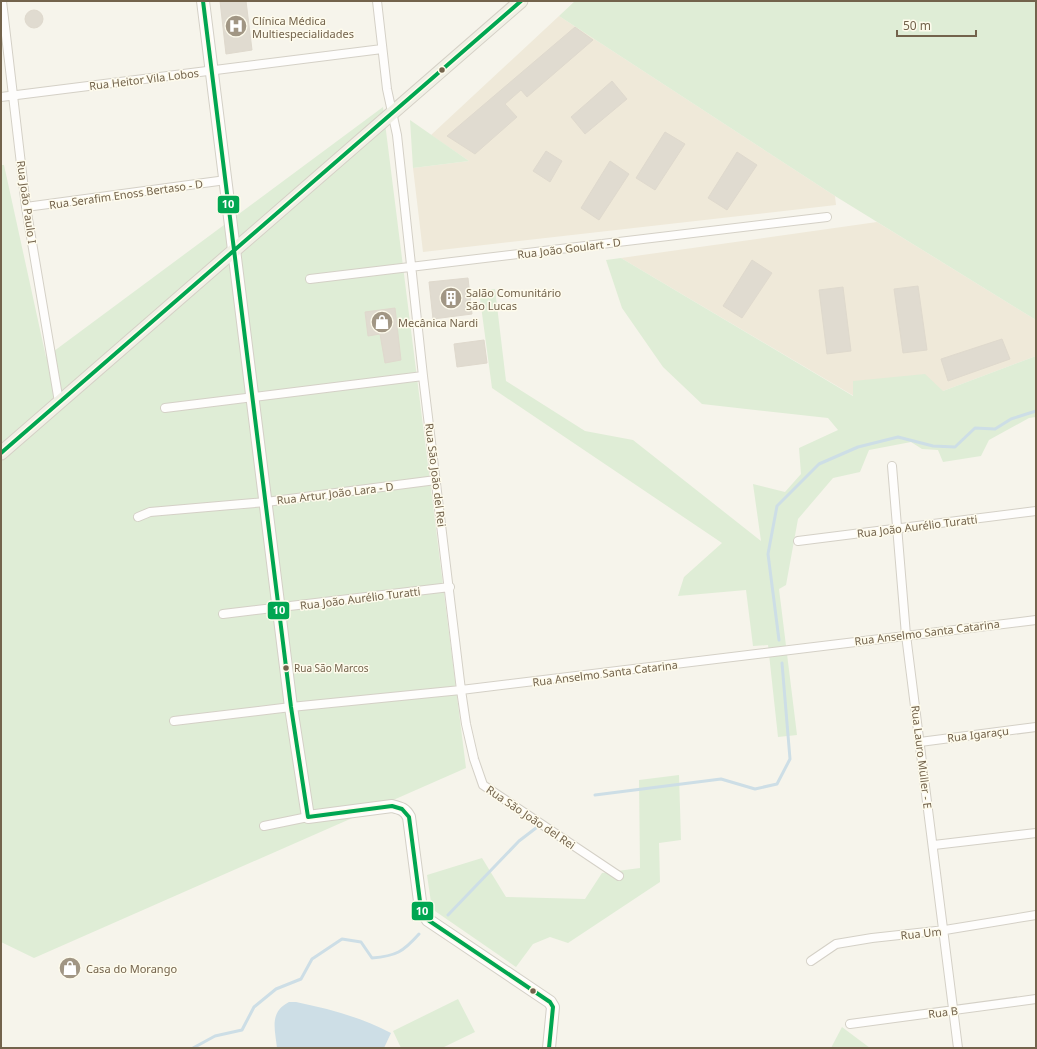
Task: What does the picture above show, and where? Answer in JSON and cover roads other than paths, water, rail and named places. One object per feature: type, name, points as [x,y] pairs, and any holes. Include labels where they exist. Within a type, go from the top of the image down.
[{"type":"main road","points":[[1,453],[521,1]]},
{"type":"street","name":"Rua João Paulo I","points":[[2,1],[26,207],[59,402]]},
{"type":"street","points":[[203,1],[291,707],[308,817]]},
{"type":"street","name":"Rua São João del Rei","points":[[377,1],[387,89],[397,135],[423,376],[450,587],[461,690],[466,724],[474,759],[483,785],[619,876]]},
{"type":"street","name":"Rua Heitor Vila Lobos","points":[[1,97],[382,49]]},
{"type":"street","name":"Rua Serafim Enoss Bertaso - D","points":[[26,207],[226,180]]},
{"type":"street","name":"Rua João Goulart - D","points":[[310,279],[827,217]]},
{"type":"street","points":[[165,408],[423,376]]},
{"type":"street","name":"Rua Lauro Müller - E","points":[[892,466],[896,529],[906,635],[945,930],[958,1048]]},
{"type":"street","name":"Rua Artur João Lara - D","points":[[138,517],[150,512],[266,502],[436,480]]},
{"type":"street","name":"Rua João Aurélio Turatti","points":[[798,542],[1036,511]]},
{"type":"street","name":"Rua João Aurélio Turatti","points":[[223,614],[450,587]]},
{"type":"street","name":"Rua Anselmo Santa Catarina","points":[[174,721],[291,707],[461,690],[1036,620]]},
{"type":"street","name":"Rua Igaraçu","points":[[920,742],[1036,727]]},
{"type":"street","points":[[264,826],[308,817],[392,806],[402,808],[409,817],[421,909],[424,915],[428,920],[550,1002],[553,1007],[549,1048]]},
{"type":"street","points":[[934,845],[1036,834]]},
{"type":"street","name":"Rua Um","points":[[811,961],[836,944],[872,938],[945,930],[1036,915]]},
{"type":"street","name":"Rua B","points":[[850,1024],[1036,999]]},
{"type":"waterway","points":[[779,640],[768,554],[777,506],[819,464],[858,447],[898,437],[933,446],[955,447],[975,428],[995,429],[1011,419],[1036,411]]},
{"type":"waterway","points":[[595,795],[721,779],[755,789],[777,784],[790,759],[782,663]]},
{"type":"waterway","points":[[448,915],[519,841],[536,828]]},
{"type":"waterway","points":[[193,1048],[215,1036],[242,1030],[254,1007],[276,989],[301,979],[312,959],[342,939],[361,942],[372,958],[387,956],[398,952],[419,934]]},
{"type":"place","name":"Clínica Médica Multiespecialidades","points":[[236,26]]},
{"type":"place","name":"Salão Comunitário São Lucas","points":[[451,298]]},
{"type":"place","name":"Mecânica Nardi","points":[[382,322]]},
{"type":"place","name":"Rua São Marcos","points":[[286,668]]},
{"type":"place","name":"Casa do Morango","points":[[70,968]]}]
